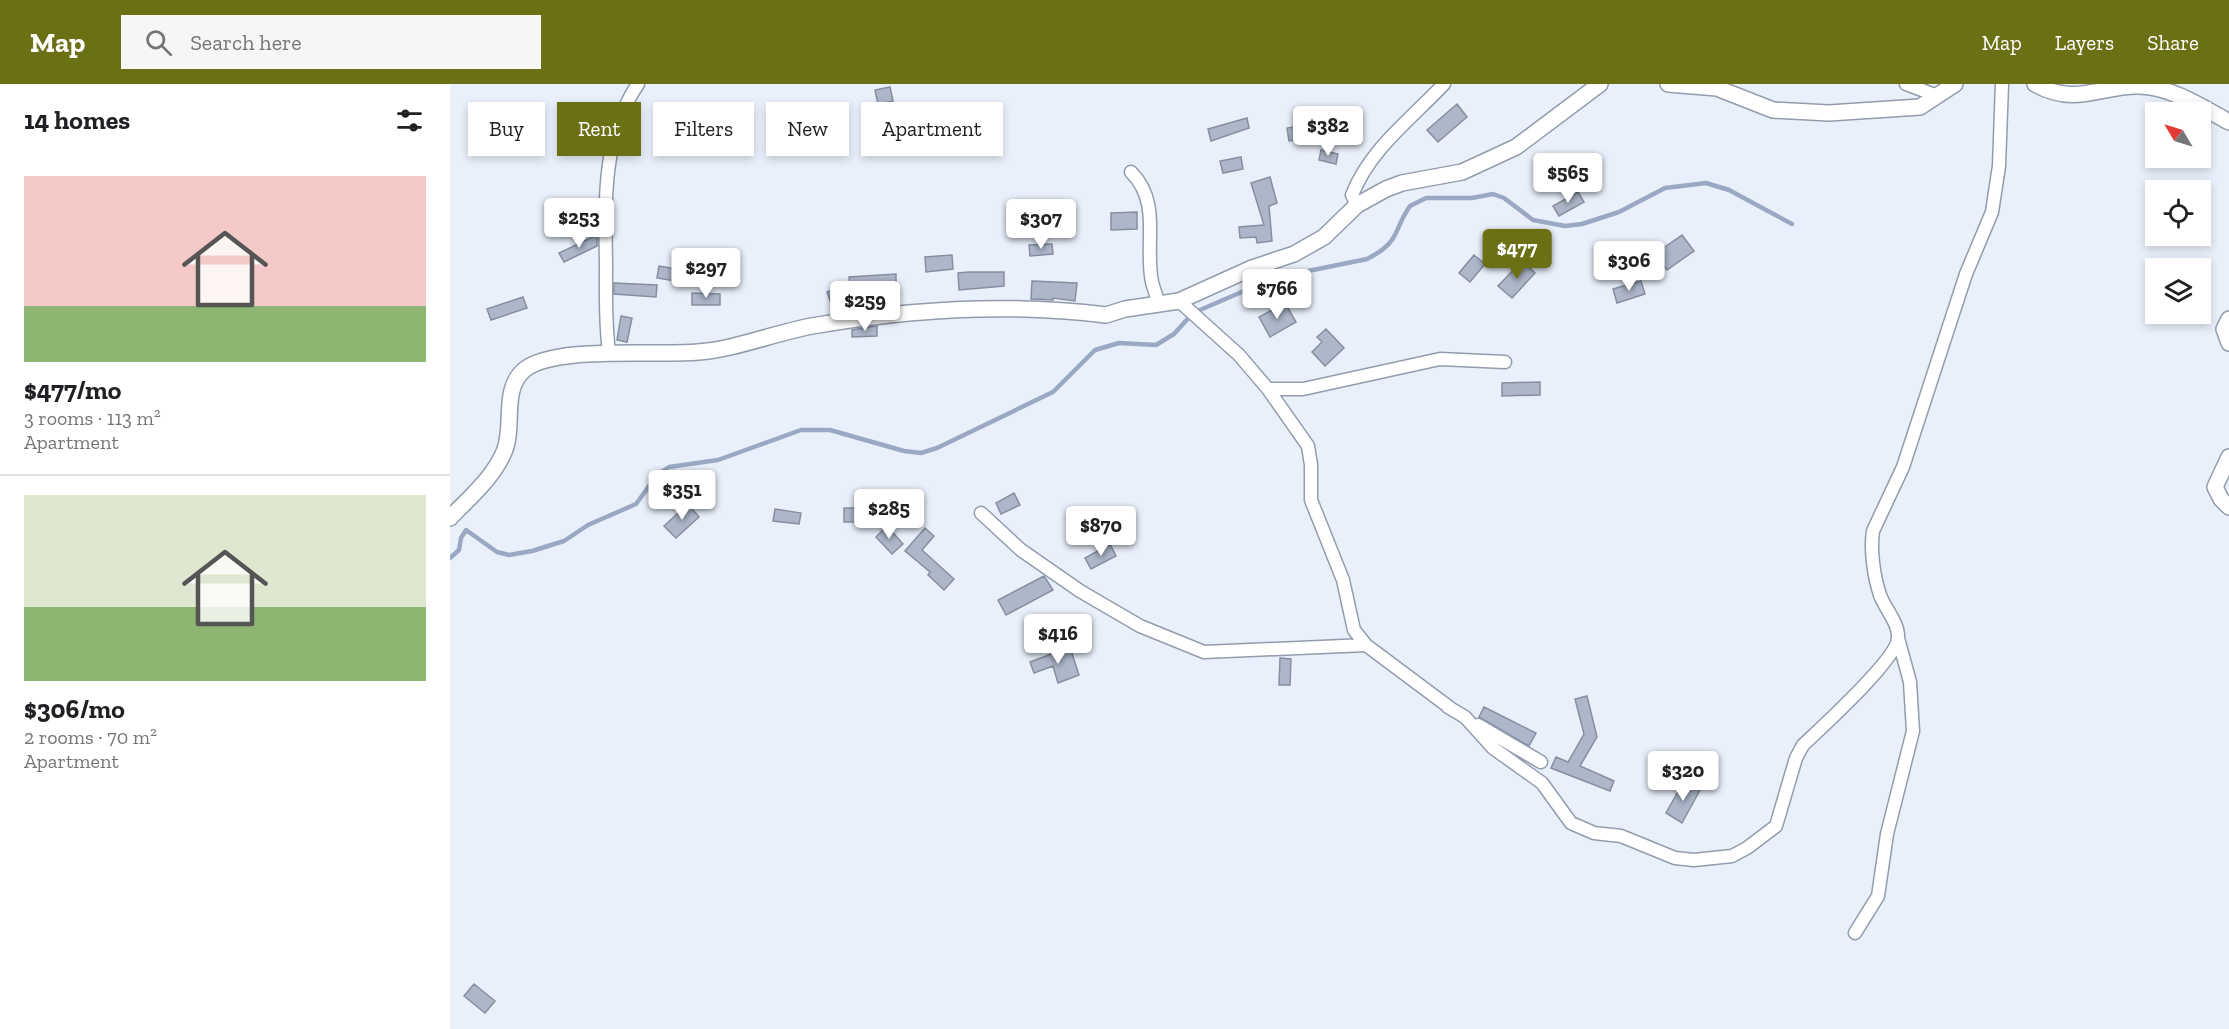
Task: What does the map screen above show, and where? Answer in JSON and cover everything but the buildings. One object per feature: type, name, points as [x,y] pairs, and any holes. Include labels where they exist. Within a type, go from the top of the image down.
[{"type":"street","points":[[609,352],[605,321],[606,188],[609,164],[623,112],[638,84]]},
{"type":"street","points":[[1357,206],[1352,195],[1365,168],[1385,143],[1444,84]]},
{"type":"street","points":[[450,518],[479,489],[501,458],[509,432],[510,400],[523,371],[543,361],[609,352],[669,354],[721,350],[813,326],[956,309],[1048,310],[1106,315],[1179,302],[1252,268],[1294,254],[1324,237],[1357,206],[1402,183],[1462,172],[1493,159],[1516,147],[1600,84]]},
{"type":"street","points":[[1668,84],[1717,88],[1773,110],[1812,113],[1920,107],[1955,84]]},
{"type":"street","points":[[1906,84],[1935,96]]},
{"type":"street","points":[[1855,933],[1878,896],[1887,834],[1913,731],[1910,682],[1896,626],[1880,595],[1872,542],[1873,531],[1903,467],[1966,274],[1992,212],[1999,166],[2002,84]]},
{"type":"street","points":[[2035,84],[2078,96],[2139,86],[2153,88],[2188,99],[2229,122]]},
{"type":"street","points":[[1131,172],[1143,184],[1149,203],[1152,282],[1159,304]]},
{"type":"street","points":[[1179,302],[1239,355],[1268,389],[1308,446],[1311,465],[1311,500],[1343,580],[1354,630],[1366,645],[1448,707],[1541,762]]},
{"type":"street","points":[[2229,319],[2224,328],[2229,343]]},
{"type":"street","points":[[1268,389],[1303,389],[1440,359],[1505,362]]},
{"type":"street","points":[[2229,457],[2215,488],[2229,507]]},
{"type":"street","points":[[981,513],[1022,550],[1080,591],[1140,626],[1204,652],[1366,645]]},
{"type":"street","points":[[1448,707],[1465,717],[1493,748],[1542,783],[1571,823],[1582,829],[1621,836],[1675,858],[1715,859],[1732,856],[1747,849],[1776,826],[1796,758],[1803,745],[1890,657],[1898,638]]},
{"type":"waterway","points":[[450,558],[459,550],[461,538],[466,530],[497,552],[509,555],[564,541],[588,525],[636,504],[657,475],[669,467],[718,460],[801,430],[830,430],[904,451],[921,453],[937,448],[1053,392],[1095,350],[1119,343],[1156,345],[1174,334],[1193,313],[1274,278],[1367,259],[1391,241],[1410,206],[1426,198],[1472,198],[1493,194],[1504,198],[1533,220],[1565,226],[1582,224],[1619,212],[1665,188],[1706,183],[1729,190],[1792,224]]}]
